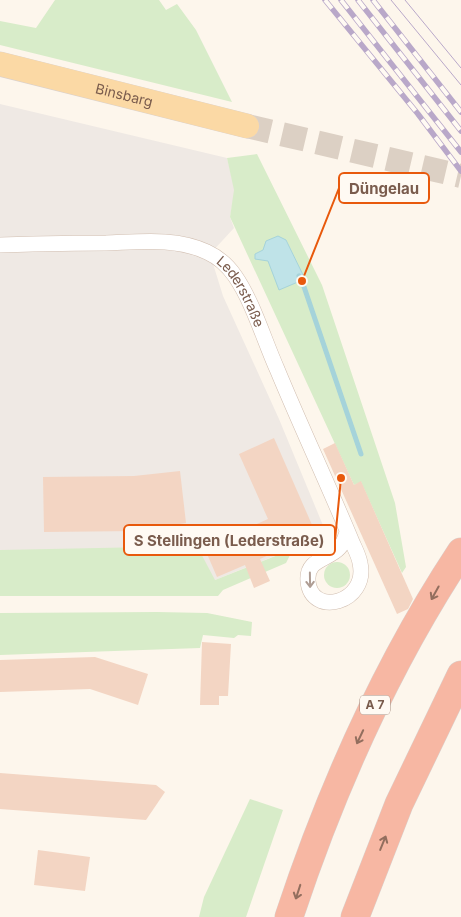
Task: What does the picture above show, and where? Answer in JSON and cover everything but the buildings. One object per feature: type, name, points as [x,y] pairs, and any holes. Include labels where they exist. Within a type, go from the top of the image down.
[{"type":"highway","name":"A 7","points":[[289,917],[306,866],[340,782],[383,687],[443,579],[461,552]]},
{"type":"highway","points":[[356,917],[365,888],[399,804],[461,675]]},
{"type":"main road","name":"Binsbarg","points":[[0,64],[247,126]]},
{"type":"street","name":"Lederstraße","points":[[0,245],[158,242],[194,247],[207,252],[226,265],[242,288],[347,532],[360,563],[360,582],[349,597],[341,601],[328,602],[316,597],[308,580],[312,567],[320,558],[340,548],[347,532]]},
{"type":"shaded area","points":[[0,104],[227,158],[235,190],[230,217],[234,228],[210,254],[223,296],[279,419],[327,535],[215,580],[0,550]]},
{"type":"green space","points":[[55,0],[159,0],[166,10],[177,4],[196,30],[232,102],[0,45],[0,21],[36,28]]},
{"type":"green space","points":[[257,154],[322,285],[395,503],[406,567],[402,573],[361,482],[354,485],[230,217],[234,190],[227,158]],"holes":[[[286,240],[305,279],[255,254]]]},
{"type":"green space","points":[[197,546],[215,580],[293,549],[286,563],[223,590],[218,596],[0,596],[0,550]]},
{"type":"green space","points":[[337,562],[347,565],[350,575],[347,585],[337,588],[327,585],[324,575],[327,565]]},
{"type":"green space","points":[[0,613],[207,613],[252,622],[251,636],[238,635],[234,638],[203,635],[200,648],[0,655]]},
{"type":"green space","points":[[250,799],[283,810],[246,917],[199,917],[204,897]]},
{"type":"water","points":[[278,236],[286,240],[305,279],[279,290],[268,261],[255,259],[255,254],[263,250],[266,241]]},
{"type":"waterway","points":[[299,276],[361,454]]},
{"type":"tunnel","points":[[247,126],[461,176]]},
{"type":"tram line","points":[[391,0],[461,85]]},
{"type":"tram line","points":[[405,0],[461,68]]},
{"type":"railway","points":[[325,0],[418,114],[461,171]]},
{"type":"railway","points":[[341,0],[461,152]]},
{"type":"railway","points":[[358,0],[461,131]]},
{"type":"railway","points":[[373,0],[461,112]]},
{"type":"place","name":"Düngelau","points":[[302,281]]},
{"type":"place","name":"S Stellingen (Lederstraße)","points":[[341,478]]}]
